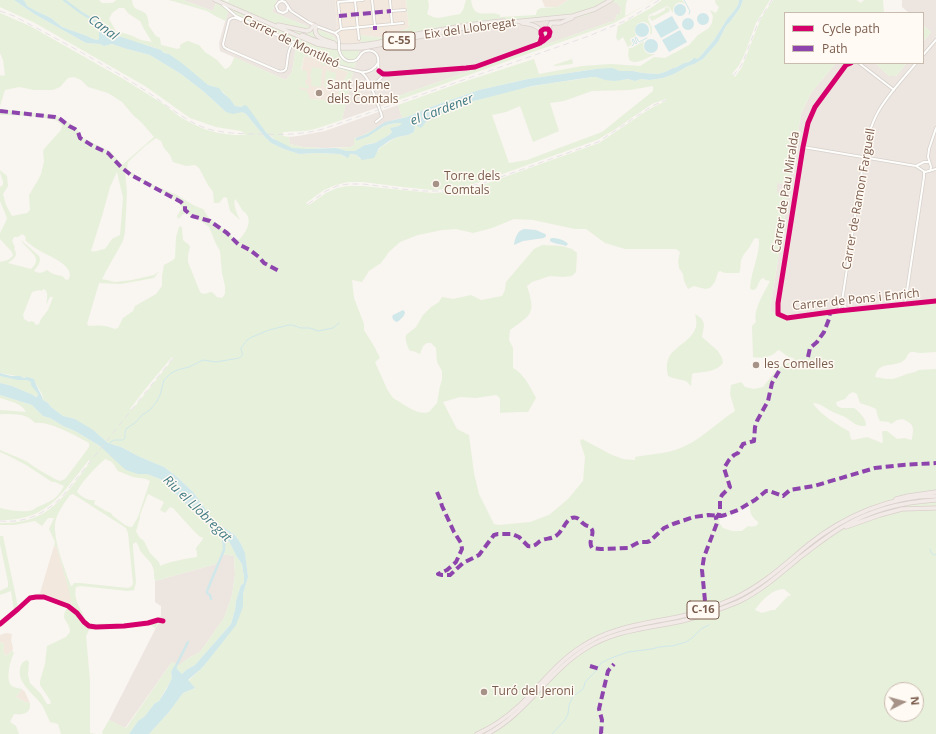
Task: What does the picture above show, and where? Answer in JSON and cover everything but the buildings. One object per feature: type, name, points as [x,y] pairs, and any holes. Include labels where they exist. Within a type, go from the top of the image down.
[{"type":"highway","name":"Eix del Llobregat","points":[[216,0],[308,40],[325,46],[338,48],[362,48],[457,29],[578,15],[590,11],[611,0]]},
{"type":"highway","name":"Eix del Llobregat","points":[[221,0],[318,41],[353,46],[476,24],[573,14],[594,7],[608,0]]},
{"type":"highway","points":[[549,30],[551,23],[560,23],[590,11]]},
{"type":"highway","points":[[507,23],[529,24],[536,26],[541,31]]},
{"type":"highway","points":[[278,25],[304,31],[315,31]]},
{"type":"highway","points":[[310,30],[315,26]]},
{"type":"highway","points":[[315,26],[315,31],[319,37],[339,44]]},
{"type":"highway","points":[[853,516],[877,504],[908,496],[936,492]]},
{"type":"highway","name":"C-16","points":[[477,734],[495,724],[519,706],[570,654],[602,635],[626,627],[678,617],[736,598],[763,583],[820,536],[853,516],[878,506],[906,499],[936,496]]},
{"type":"highway","name":"C-16","points":[[487,734],[511,718],[567,662],[586,648],[623,632],[686,620],[710,613],[737,602],[770,583],[820,542],[855,520],[886,508],[906,503],[936,500]]},
{"type":"highway","points":[[839,529],[880,514],[902,509],[936,508]]},
{"type":"street","points":[[286,10],[288,0]]},
{"type":"street","points":[[341,29],[338,2],[363,0]]},
{"type":"street","points":[[372,0],[375,26]]},
{"type":"street","points":[[390,0],[392,24]]},
{"type":"street","points":[[291,11],[284,1],[277,4],[277,10],[281,12],[286,10],[291,11],[315,26],[335,32],[338,36],[340,55],[343,59],[349,61],[354,60],[365,51],[374,52],[378,57],[378,67],[381,78]]},
{"type":"street","points":[[355,1],[359,39]]},
{"type":"street","name":"Carrer de Montlleó","points":[[223,5],[236,16],[309,48],[326,62],[361,72],[369,72]]},
{"type":"street","points":[[391,11],[404,10]]},
{"type":"street","points":[[248,22],[235,18],[229,20],[223,44],[226,49],[282,72],[286,69],[290,47],[287,39]]},
{"type":"street","points":[[335,32],[341,29],[403,23]]},
{"type":"street","points":[[373,69],[376,69],[384,74],[388,74],[466,68],[534,46],[540,43],[546,38],[548,38],[550,35],[549,30],[544,29],[541,31],[542,36],[540,43]]},
{"type":"street","points":[[542,36],[546,38]]},
{"type":"street","points":[[924,54],[936,40]]},
{"type":"street","points":[[290,47],[295,43]]},
{"type":"street","points":[[367,78],[367,74],[378,63]]},
{"type":"street","name":"Carrer de Pau Miralda","points":[[778,314],[778,303],[808,123],[815,107],[846,65],[848,64]]},
{"type":"street","points":[[860,64],[894,90]]},
{"type":"street","name":"Carrer de Ramon Farguell","points":[[838,311],[842,301],[864,157],[869,134],[878,112],[915,64]]},
{"type":"street","points":[[361,72],[365,74],[369,81],[381,113],[382,117],[376,122]]},
{"type":"street","points":[[372,90],[372,85],[388,74]]},
{"type":"street","points":[[369,81],[376,83]]},
{"type":"street","points":[[803,147],[916,166],[927,172],[936,169],[931,166],[928,157],[936,128]]},
{"type":"street","points":[[921,170],[921,166],[928,157]]},
{"type":"street","points":[[916,166],[923,163],[929,163]]},
{"type":"street","points":[[905,304],[924,177],[931,166]]},
{"type":"street","points":[[842,301],[844,306],[850,310]]},
{"type":"street","name":"Carrer de Pons i Enrich","points":[[778,314],[787,318],[936,301]]},
{"type":"street","points":[[0,624],[18,610],[30,598],[36,596],[44,597],[68,606],[89,626],[124,626],[148,623],[158,620],[163,621]]},
{"type":"shaded area","points":[[183,0],[217,0],[213,11]]},
{"type":"shaded area","points":[[277,0],[335,0],[336,28],[342,43],[330,34],[272,12]]},
{"type":"shaded area","points":[[335,0],[406,0],[409,28],[382,38],[360,35],[361,43],[344,44],[342,43],[336,28]]},
{"type":"shaded area","points":[[542,0],[568,0],[558,7],[545,7]]},
{"type":"shaded area","points":[[902,0],[936,0],[936,303],[785,319],[770,311],[788,194],[777,193],[776,188],[777,183],[786,184],[790,181],[801,114],[811,93],[835,64],[876,64],[889,76],[896,76],[906,64],[924,64],[924,41],[931,32],[924,26],[924,12],[908,12],[902,7]]},
{"type":"shaded area","points":[[611,3],[617,3],[621,8],[620,14],[617,14],[615,20],[613,21],[395,97],[396,101],[342,120],[360,49],[462,31],[520,24],[530,25],[536,22],[562,20],[598,10]]},
{"type":"shaded area","points":[[228,11],[297,41],[292,72],[286,80],[220,51],[219,43]]},
{"type":"shaded area","points":[[314,56],[326,65],[348,72],[334,103],[325,100],[310,99],[298,90],[304,57],[314,58]]},
{"type":"shaded area","points":[[398,105],[402,118],[393,120],[355,138],[354,145],[351,147],[323,148],[303,147],[290,144],[289,137],[325,131]]},
{"type":"shaded area","points":[[54,546],[57,548],[69,589],[72,603],[71,605],[40,593]]},
{"type":"shaded area","points":[[221,554],[234,556],[235,575],[232,595],[224,618],[200,652],[187,659],[179,666],[172,662],[125,728],[109,720],[161,618],[161,606],[155,602],[155,581],[216,564]]},
{"type":"shaded area","points":[[6,633],[12,634],[11,640],[13,650],[6,656],[3,652],[4,644],[0,642],[0,635]]},
{"type":"shaded area","points":[[22,689],[25,692],[30,703],[16,697]]},
{"type":"green space","points":[[0,0],[14,0],[36,15],[86,43],[100,44],[104,46],[112,44],[150,55],[181,74],[203,91],[226,112],[242,112],[246,114],[271,143],[284,149],[299,154],[340,154],[345,157],[350,154],[357,155],[360,159],[377,152],[381,147],[397,137],[414,132],[415,125],[422,126],[434,117],[448,110],[476,100],[515,90],[592,77],[605,80],[628,79],[635,81],[641,79],[650,80],[663,78],[674,74],[703,59],[718,42],[726,26],[740,8],[743,0],[770,0],[756,23],[739,65],[732,74],[735,77],[742,67],[761,18],[773,0],[856,0],[861,3],[864,0],[883,0],[884,12],[784,12],[784,64],[835,64],[811,93],[801,114],[790,181],[786,184],[777,183],[777,193],[788,194],[770,311],[785,319],[936,303],[936,352],[911,352],[903,361],[880,368],[875,377],[893,379],[919,370],[936,369],[936,734],[149,734],[169,712],[183,693],[195,688],[188,681],[202,668],[222,642],[243,606],[243,594],[248,577],[245,554],[235,535],[213,519],[193,492],[164,467],[121,447],[108,443],[75,419],[63,416],[43,400],[42,394],[33,379],[0,373],[0,262],[8,260],[13,256],[12,252],[0,239],[0,233],[7,218],[0,201],[0,187],[3,183],[0,170],[7,176],[8,186],[3,194],[6,205],[12,216],[27,213],[30,210],[29,195],[41,174],[44,161],[44,149],[61,130],[62,125],[52,119],[29,116],[0,115],[0,109],[57,116],[76,127],[81,137],[111,152],[122,165],[154,137],[122,102],[108,93],[88,87],[81,80],[74,77],[68,78],[60,87],[53,90],[34,90],[19,87],[5,90],[0,106],[0,75],[5,75],[3,60],[0,53],[0,13],[30,26],[125,80],[191,123],[218,133],[246,135],[241,131],[216,127],[190,118],[145,86],[35,23],[0,7]],"holes":[[[653,86],[653,91],[602,132],[527,160],[509,163],[492,115],[506,112],[520,106],[533,142],[559,131],[550,103],[564,101],[592,91],[630,90]],[[666,99],[666,101],[645,112],[599,143],[485,184],[447,192],[433,193],[363,186],[348,186],[337,188],[326,193],[309,205],[306,203],[324,190],[348,182],[363,182],[432,190],[467,186],[597,140],[652,104]],[[156,138],[161,141],[173,162],[186,166],[195,165],[199,168],[213,192],[214,203],[219,203],[224,197],[227,198],[230,211],[240,220],[235,207],[235,199],[242,210],[246,213],[249,221],[246,231],[240,239],[236,240],[209,218],[203,209],[177,195],[155,186],[127,170],[128,162]],[[117,172],[123,198],[120,235],[112,239],[105,249],[95,252],[91,251],[110,187]],[[125,172],[171,197],[180,204],[182,208],[177,216],[178,219],[185,213],[197,218],[209,227],[220,251],[225,286],[225,294],[222,298],[217,297],[212,292],[204,294],[200,292],[188,262],[190,247],[183,240],[181,226],[179,227],[176,237],[175,258],[164,265],[162,286],[156,294],[135,306],[133,311],[123,318],[118,328],[115,329],[96,325],[89,326],[87,324],[99,283],[121,284],[154,278],[159,271],[154,275],[132,280],[115,282],[102,279],[123,241],[125,232],[127,192]],[[514,219],[533,220],[575,229],[586,229],[605,243],[625,249],[676,249],[680,252],[678,261],[679,268],[683,274],[684,281],[688,289],[694,286],[705,289],[710,288],[715,282],[718,272],[720,271],[725,273],[739,273],[741,260],[744,254],[754,239],[759,239],[750,288],[754,290],[764,278],[765,280],[770,281],[756,312],[756,322],[752,326],[753,357],[767,357],[778,350],[788,357],[794,358],[791,362],[782,366],[775,372],[763,387],[754,389],[745,387],[741,382],[731,385],[730,394],[735,411],[701,437],[686,446],[673,451],[635,457],[635,460],[623,459],[612,455],[582,439],[580,441],[585,457],[583,481],[568,499],[549,515],[530,522],[499,525],[494,524],[479,494],[474,473],[469,435],[457,429],[443,402],[460,397],[476,398],[496,395],[500,398],[500,413],[528,412],[536,398],[524,378],[513,368],[513,348],[509,340],[510,330],[523,320],[530,312],[531,302],[527,286],[532,282],[550,276],[572,276],[576,272],[577,253],[572,249],[562,246],[542,245],[534,249],[506,282],[505,290],[502,296],[481,300],[471,295],[453,299],[442,297],[439,302],[423,315],[416,327],[406,335],[406,343],[410,351],[420,354],[423,346],[427,343],[431,343],[436,348],[437,362],[442,371],[442,380],[437,403],[429,412],[425,413],[411,409],[393,398],[387,389],[375,362],[380,358],[364,330],[364,324],[354,298],[352,280],[362,282],[369,271],[381,263],[389,252],[400,242],[418,235],[456,229],[473,233],[492,228]],[[22,234],[25,236],[26,241],[40,251],[61,262],[69,270],[69,279],[66,280],[62,276],[47,270],[41,273],[34,271],[40,262],[40,258],[21,240],[36,257],[35,265],[31,269],[8,263],[16,255],[13,240],[14,237],[18,237]],[[44,289],[47,292],[46,305],[50,297],[53,297],[48,310],[39,324],[35,325],[32,321],[29,322],[24,319],[23,315],[32,292],[39,290],[41,291]],[[172,357],[173,359],[132,410],[130,409]],[[853,392],[857,394],[860,403],[876,409],[880,421],[889,422],[891,424],[897,420],[903,419],[909,423],[913,429],[912,439],[897,439],[887,431],[883,431],[882,443],[867,437],[853,440],[851,439],[849,431],[824,415],[815,407],[813,403],[821,405],[857,425],[865,426],[866,422],[864,418],[854,408],[841,408],[837,406],[836,402],[845,399]],[[750,505],[751,515],[758,522],[758,524],[756,526],[748,526],[742,531],[732,531],[723,528],[719,521],[721,518]],[[784,589],[791,595],[787,597],[775,610],[762,613],[755,610],[771,593]]]},
{"type":"green space","points":[[23,0],[99,0],[102,3],[108,3],[116,0],[132,0],[135,8],[146,14],[148,18],[148,25],[156,36],[160,38],[161,45],[178,49],[180,48],[180,45],[188,41],[199,45],[225,69],[230,66],[234,57],[286,80],[292,72],[297,41],[228,11],[226,21],[207,11],[169,0],[183,0],[213,11],[217,0],[224,0],[228,2],[229,0],[277,0],[272,12],[330,34],[336,40],[345,44],[361,43],[360,35],[382,38],[409,28],[406,0],[428,0],[429,6],[427,14],[438,18],[460,14],[466,0],[471,0],[475,11],[478,13],[490,13],[500,15],[500,17],[536,15],[537,10],[541,8],[558,7],[568,0],[627,0],[625,16],[646,5],[614,23],[396,101],[395,97],[613,21],[615,20],[617,14],[620,14],[621,8],[617,3],[611,3],[588,15],[575,18],[536,22],[530,25],[520,24],[462,31],[360,49],[342,120],[315,129],[283,132],[283,136],[289,137],[290,144],[303,147],[323,148],[304,150],[292,148],[271,137],[242,107],[235,106],[220,89],[206,84],[169,54],[116,35],[103,26],[99,31],[99,39],[93,39],[62,27],[51,18],[27,6]],"holes":[[[119,8],[124,8],[129,14],[140,21],[152,42],[141,40],[116,31],[109,19],[112,13]],[[315,56],[322,65],[348,72],[334,103],[325,100],[310,99],[307,91],[299,89],[300,87],[307,89],[309,87],[308,84],[306,85],[305,80],[307,80],[307,71],[301,70],[304,57],[314,58]]]},
{"type":"green space","points":[[662,0],[682,0],[685,4],[676,4],[673,13],[667,6],[649,15],[648,19],[652,28],[652,33],[650,35],[651,29],[649,25],[646,22],[642,22],[636,26],[636,36],[630,39],[632,44],[628,47],[623,37],[618,41],[616,37],[618,26],[651,8]]},
{"type":"green space","points":[[715,0],[739,0],[738,5],[714,40],[698,59],[692,59],[689,62],[665,72],[658,74],[596,69],[528,79],[479,90],[402,118],[398,105],[534,59],[539,74],[582,66],[611,64],[640,66],[654,57],[665,58],[689,45],[698,35],[709,28],[712,23],[713,16],[710,10],[716,13],[719,7]]},
{"type":"green space","points":[[667,7],[670,11],[652,21],[649,17],[665,10]]},
{"type":"green space","points":[[924,26],[931,32],[924,41]]},
{"type":"green space","points":[[644,41],[643,47],[645,51],[649,54],[655,54],[641,61],[632,62],[628,55],[629,48],[632,48]]},
{"type":"green space","points":[[572,59],[572,64],[554,65]]},
{"type":"green space","points":[[876,64],[906,64],[896,76],[889,76]]},
{"type":"green space","points":[[312,67],[322,69],[321,87],[312,86],[311,84],[312,79],[310,78]]},
{"type":"green space","points":[[326,70],[336,73],[334,88],[324,87]]},
{"type":"green space","points":[[403,123],[399,126],[391,128],[392,132],[389,135],[375,143],[367,144],[355,151],[347,151],[336,148],[351,147],[354,145],[354,138],[376,128],[378,130],[390,124]]},
{"type":"green space","points":[[695,314],[703,321],[704,324],[702,337],[718,351],[723,363],[713,370],[692,374],[691,386],[686,381],[668,376],[667,366],[668,359],[672,353],[688,339],[696,327]]},
{"type":"green space","points":[[0,376],[27,380],[31,382],[38,394],[37,397],[12,386],[0,383]]},
{"type":"green space","points":[[0,395],[32,405],[43,416],[75,431],[100,446],[138,474],[147,474],[160,479],[171,487],[189,507],[214,528],[220,535],[223,545],[226,540],[229,540],[242,564],[244,583],[241,585],[231,624],[195,665],[182,674],[177,669],[171,672],[172,678],[159,701],[154,704],[145,716],[138,721],[129,734],[103,734],[102,732],[109,720],[126,728],[172,662],[179,665],[200,652],[224,618],[232,595],[235,575],[234,556],[221,554],[216,564],[155,581],[154,572],[150,561],[141,552],[136,542],[133,544],[136,582],[134,590],[128,591],[81,586],[76,587],[75,594],[77,603],[90,623],[138,623],[161,616],[161,618],[155,629],[150,625],[89,630],[86,636],[90,680],[90,733],[96,734],[61,734],[58,724],[50,722],[42,705],[24,684],[21,679],[20,669],[21,664],[27,660],[29,662],[28,675],[30,683],[41,694],[47,704],[50,704],[50,700],[40,685],[40,681],[45,664],[47,646],[66,637],[70,632],[70,628],[64,618],[67,608],[41,598],[34,598],[0,625],[0,621],[14,611],[11,591],[0,595],[0,591],[8,587],[8,582],[0,544],[0,536],[3,536],[18,607],[29,597],[40,593],[68,604],[72,604],[57,548],[54,546],[55,542],[49,529],[54,518],[48,518],[42,526],[35,521],[14,525],[0,525],[0,523],[32,519],[44,513],[64,496],[91,461],[89,460],[62,494],[42,510],[30,516],[0,520],[0,508],[18,511],[32,510],[54,499],[64,486],[52,482],[26,465],[0,452],[0,450],[26,461],[60,481],[65,479],[75,466],[89,447],[89,443],[48,424],[35,423],[27,417],[15,414],[0,414],[0,410],[26,412],[22,406],[0,398]],"holes":[[[105,459],[112,462],[118,471],[133,477],[150,481],[138,517],[132,527],[125,525],[111,513],[94,504],[95,500],[85,498],[77,492],[86,479]],[[73,494],[126,528],[128,533],[133,583],[132,586],[128,588],[80,583],[74,583],[71,586],[59,552],[55,534],[56,519],[62,506],[70,495]],[[148,494],[164,502],[160,510],[165,513],[170,507],[173,508],[203,539],[196,548],[197,557],[173,561],[160,566],[159,562],[150,553],[144,541],[139,537],[136,531]]]},
{"type":"green space","points":[[0,642],[4,644],[3,652],[6,656],[12,651],[14,653],[10,665],[9,680],[12,686],[22,689],[16,697],[30,703],[28,712],[23,714],[14,714],[10,722],[16,726],[19,734],[0,734]]},
{"type":"water","name":"el Cardener","points":[[14,0],[23,0],[27,6],[51,18],[62,27],[93,39],[99,39],[99,32],[103,25],[110,32],[118,36],[169,54],[208,85],[219,88],[235,106],[247,106],[265,131],[272,138],[292,148],[336,148],[347,151],[355,151],[365,145],[375,143],[389,135],[392,132],[390,128],[399,126],[402,123],[389,124],[378,130],[376,128],[385,122],[407,117],[479,90],[528,79],[596,69],[612,68],[620,71],[658,74],[665,72],[689,62],[694,58],[698,59],[714,40],[738,5],[739,0],[743,0],[740,8],[726,26],[718,42],[703,59],[674,74],[663,78],[650,80],[641,79],[635,81],[628,79],[615,81],[592,77],[532,86],[470,102],[442,113],[426,122],[421,128],[415,125],[414,132],[389,141],[379,148],[374,158],[362,160],[357,155],[350,154],[348,158],[340,154],[299,154],[284,149],[271,143],[246,114],[242,112],[233,114],[226,112],[203,91],[181,74],[150,55],[112,44],[104,46],[100,44],[86,43],[36,15]]},
{"type":"water","points":[[682,4],[685,5],[685,15],[678,16],[675,15],[674,8],[675,5]]},
{"type":"water","points":[[705,13],[708,14],[708,24],[701,25],[698,24],[697,17],[698,14]]},
{"type":"water","points":[[672,16],[679,28],[661,38],[654,26]]},
{"type":"water","points":[[690,18],[693,19],[693,29],[686,30],[683,29],[682,22],[683,19]]},
{"type":"water","points":[[639,23],[645,23],[649,27],[649,33],[645,37],[639,37],[635,33],[635,27]]},
{"type":"water","points":[[680,30],[687,42],[669,52],[662,40]]},
{"type":"water","points":[[648,39],[654,39],[658,43],[658,49],[654,53],[648,53],[644,49],[644,43]]},
{"type":"water","points":[[524,229],[536,230],[545,234],[546,236],[544,238],[523,241],[514,245],[517,235]]},
{"type":"water","points":[[552,238],[565,241],[568,244],[566,246],[553,243],[550,241]]},
{"type":"water","points":[[403,310],[405,312],[402,318],[397,322],[394,320],[392,317],[393,315]]},
{"type":"water","name":"Riu el Llobregat","points":[[0,373],[34,379],[43,400],[63,416],[75,419],[93,430],[108,443],[121,447],[164,467],[193,492],[213,519],[235,535],[245,553],[248,577],[243,594],[243,606],[236,625],[202,668],[188,680],[195,688],[183,693],[169,712],[149,734],[129,734],[138,721],[145,716],[154,704],[159,701],[172,678],[171,672],[174,666],[182,674],[195,665],[231,624],[241,585],[244,583],[242,564],[229,541],[226,540],[225,545],[223,545],[220,535],[214,528],[189,507],[171,487],[160,479],[147,474],[138,474],[126,470],[100,446],[75,431],[43,416],[32,405],[0,395],[0,383],[12,386],[36,397],[38,394],[31,385],[31,382],[27,380],[18,380],[0,376]]},
{"type":"waterway","name":"Canal","points":[[64,0],[103,26],[105,29]]},
{"type":"waterway","points":[[684,0],[690,11],[689,14]]},
{"type":"waterway","points":[[632,46],[634,44],[633,39],[636,44],[637,43],[636,37],[639,42],[647,38]]},
{"type":"waterway","points":[[357,139],[368,135],[380,127]]},
{"type":"waterway","points":[[108,444],[114,440],[123,440],[125,438],[126,429],[150,410],[160,395],[164,380],[177,370],[189,367],[203,360],[216,362],[239,358],[242,355],[241,348],[247,340],[269,330],[292,325],[318,331],[333,328],[339,323]]},
{"type":"waterway","name":"Riu el Llobregat","points":[[211,599],[207,591],[224,550],[224,541]]},
{"type":"waterway","points":[[930,549],[932,554],[936,555]]},
{"type":"waterway","points":[[552,734],[565,720],[573,696],[582,690],[585,682],[595,672],[601,663],[628,652],[672,646],[686,642],[701,629],[709,625]]},
{"type":"waterway","points":[[175,668],[188,642]]},
{"type":"railway","points":[[0,11],[14,16],[95,60],[126,78],[190,121],[208,129],[244,134],[282,134],[323,129],[589,36],[627,20],[659,0]]},
{"type":"railway","points":[[733,76],[741,66],[759,20],[772,0]]},
{"type":"railway","points":[[308,204],[326,191],[337,186],[348,184],[363,184],[424,191],[447,191],[484,183],[598,142],[652,106],[666,100]]},
{"type":"railway","points":[[0,521],[18,521],[33,517],[47,509],[61,498],[173,358]]},
{"type":"marked path","points":[[339,16],[391,11]]},
{"type":"marked path","points":[[0,111],[59,118],[75,129],[80,138],[108,153],[131,175],[181,202],[185,206],[185,210],[192,216],[210,221],[227,233],[238,244],[250,250],[264,263],[279,271]]},
{"type":"marked path","points":[[808,357],[810,348],[817,342],[824,332],[830,312]]},
{"type":"marked path","points":[[705,601],[702,570],[704,557],[717,523],[716,518],[719,514],[720,499],[730,487],[724,468],[729,460],[738,453],[743,444],[754,441],[757,421],[768,401],[772,383],[779,371]]},
{"type":"marked path","points":[[437,492],[454,532],[461,543],[462,549],[456,562],[447,570],[438,574],[450,575],[463,563],[479,555],[494,535],[498,534],[512,534],[519,537],[528,546],[533,546],[542,540],[555,536],[568,521],[574,517],[592,529],[592,548],[628,548],[639,542],[650,541],[664,528],[673,524],[694,517],[708,515],[721,516],[738,510],[755,500],[766,491],[783,496],[790,490],[814,486],[875,468],[936,463]]},
{"type":"marked path","points":[[602,734],[602,720],[599,709],[608,671],[614,664]]},
{"type":"marked path","points":[[590,666],[600,669]]},
{"type":"cycle path","points":[[379,71],[383,74],[388,74],[475,67],[538,44],[539,43],[541,42],[544,40],[549,36],[550,32],[548,29],[541,31],[542,36],[540,43]]},
{"type":"cycle path","points":[[848,64],[846,65],[815,107],[808,123],[778,303],[778,314],[787,318],[936,301]]},
{"type":"cycle path","points":[[0,624],[30,598],[36,597],[44,597],[68,606],[89,626],[124,626],[148,623],[158,620],[163,621]]},
{"type":"place","name":"Sant Jaume dels Comtals","points":[[319,93]]},
{"type":"place","name":"Torre dels Comtals","points":[[436,184]]},
{"type":"place","name":"les Comelles","points":[[756,365]]},
{"type":"place","name":"Turó del Jeroni","points":[[484,692]]}]
